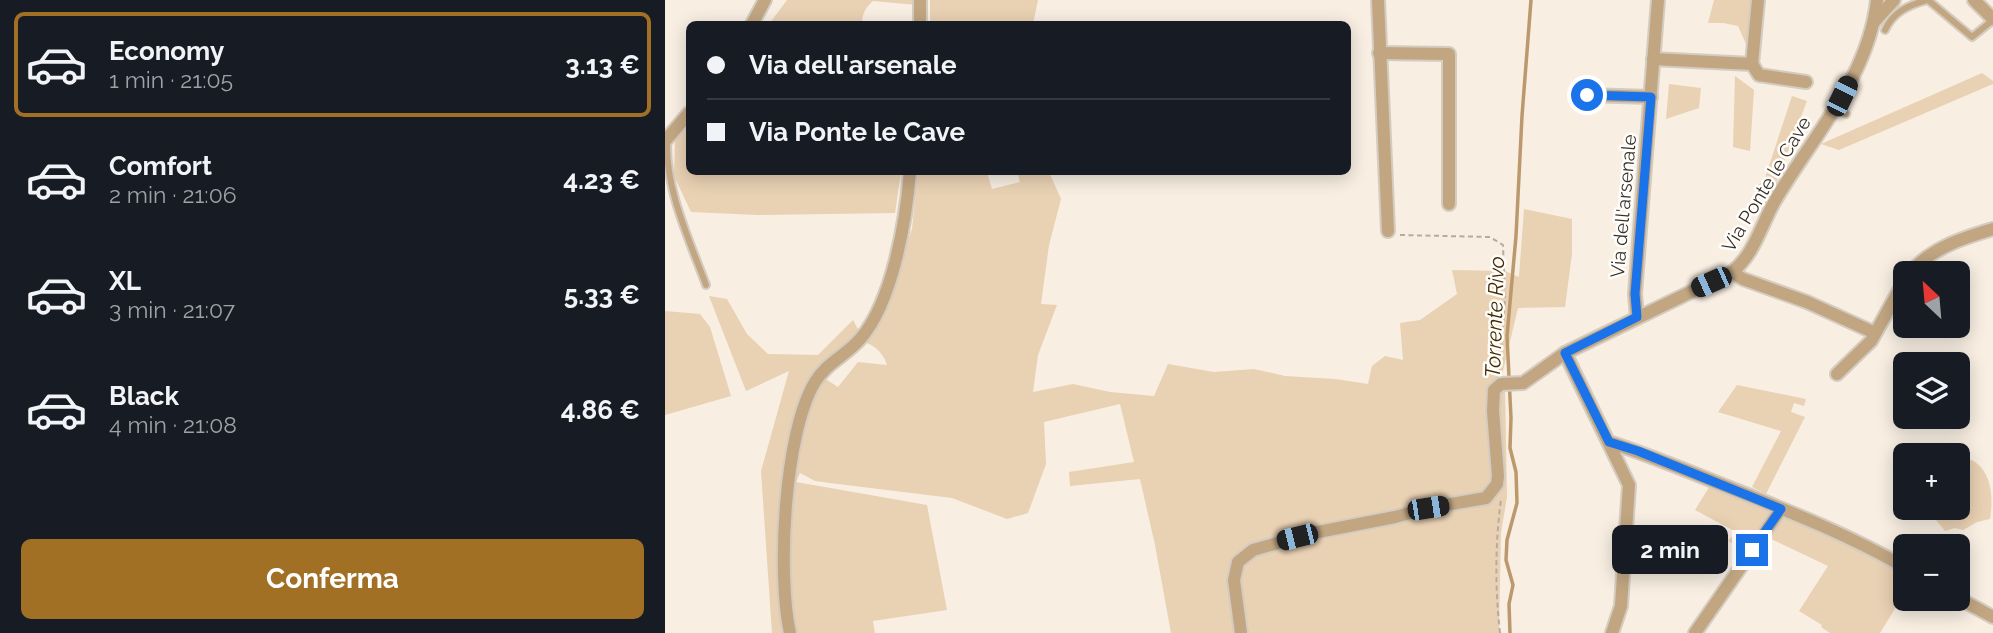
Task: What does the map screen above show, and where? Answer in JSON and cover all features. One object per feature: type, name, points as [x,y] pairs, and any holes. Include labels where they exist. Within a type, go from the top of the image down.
[{"type":"street","points":[[754,21],[765,0]]},
{"type":"street","points":[[920,0],[920,21]]},
{"type":"street","points":[[1378,0],[1388,231]]},
{"type":"street","name":"Via dell'arsenale","points":[[1637,317],[1635,294],[1658,0]]},
{"type":"street","points":[[1758,0],[1752,64],[1759,75],[1806,82]]},
{"type":"street","name":"Via Ponte le Cave","points":[[1877,0],[1879,26]]},
{"type":"street","name":"Via Ponte le Cave","points":[[1500,385],[1519,384],[1565,353],[1732,272],[1749,255],[1778,196],[1840,111],[1859,60],[1895,0]]},
{"type":"street","points":[[1974,0],[1993,19]]},
{"type":"street","points":[[1379,53],[1449,54],[1448,204]]},
{"type":"street","points":[[1653,59],[1752,64]]},
{"type":"street","points":[[1587,95],[1651,97]]},
{"type":"street","points":[[666,140],[686,117]]},
{"type":"street","points":[[790,633],[783,565],[791,461],[798,429],[813,384],[821,372],[860,339],[871,323],[888,286],[899,243],[910,175]]},
{"type":"street","points":[[1922,261],[1960,238],[1993,229]]},
{"type":"street","points":[[1732,272],[1743,279],[1807,302],[1875,333]]},
{"type":"street","points":[[1837,374],[1871,341],[1893,301]]},
{"type":"street","points":[[1565,353],[1629,485],[1621,606],[1612,633]]},
{"type":"street","points":[[1241,633],[1234,580],[1238,562],[1253,550],[1313,533],[1486,498],[1497,484],[1493,411],[1494,390],[1500,385]]},
{"type":"street","points":[[1609,442],[1638,451],[1781,509],[1893,560]]},
{"type":"street","points":[[1695,633],[1781,509]]},
{"type":"street","points":[[1970,605],[1993,617]]},
{"type":"lane","points":[[1879,26],[1909,5],[1927,0],[1972,37],[1993,19]]},
{"type":"lane","points":[[666,140],[667,181],[706,285]]},
{"type":"path","points":[[1388,231],[1395,235],[1490,237],[1503,245],[1505,299],[1500,385]]},
{"type":"path","points":[[1500,633],[1496,595],[1497,530],[1502,491]]},
{"type":"shaded area","points":[[787,0],[917,0],[917,5],[873,1],[865,11],[862,21],[771,21]]},
{"type":"shaded area","points":[[930,0],[1038,0],[1034,21],[930,21]]},
{"type":"shaded area","points":[[1714,0],[1752,0],[1746,44],[1738,26],[1708,23]]},
{"type":"shaded area","points":[[1982,73],[1993,81],[1993,84],[1839,150],[1821,144]]},
{"type":"shaded area","points":[[1735,76],[1754,90],[1750,151],[1733,147]]},
{"type":"shaded area","points":[[1669,84],[1701,88],[1699,108],[1666,119]]},
{"type":"shaded area","points":[[1792,96],[1807,101],[1773,191],[1755,187],[1764,181]]},
{"type":"shaded area","points":[[686,127],[686,175],[901,175],[895,213],[758,215],[691,212],[674,176],[675,140]]},
{"type":"shaded area","points":[[918,175],[988,175],[992,189],[1020,182],[1018,175],[1050,175],[1061,199],[1049,245],[1041,304],[1057,305],[1038,355],[1033,392],[1073,384],[1110,392],[1154,396],[1168,364],[1214,372],[1254,369],[1285,376],[1368,384],[1372,366],[1385,356],[1403,360],[1400,323],[1420,320],[1457,294],[1452,270],[1505,271],[1519,277],[1524,209],[1572,219],[1572,254],[1565,307],[1518,308],[1502,375],[1505,389],[1507,497],[1501,533],[1499,633],[1171,633],[1140,479],[1070,486],[1069,472],[1134,462],[1120,404],[1044,422],[1046,464],[1028,513],[1007,519],[952,498],[815,481],[800,473],[796,482],[927,505],[947,610],[873,621],[875,633],[797,633],[792,619],[780,518],[778,578],[782,633],[772,633],[761,471],[789,371],[746,391],[709,296],[727,299],[747,334],[768,354],[818,355],[853,320],[859,331],[811,376],[827,380],[838,387],[858,362],[887,365],[880,352],[867,343],[912,229]]},
{"type":"shaded area","points":[[665,311],[700,314],[710,327],[731,396],[665,415]]},
{"type":"shaded area","points":[[1737,385],[1806,399],[1804,406],[1794,403],[1791,412],[1805,417],[1766,494],[1752,487],[1781,431],[1718,412]]},
{"type":"shaded area","points":[[1970,460],[1973,461],[1981,467],[1988,481],[1991,496],[1990,519],[1977,522],[1963,530],[1955,528],[1945,531],[1936,520],[1970,520]]},
{"type":"shaded area","points":[[1711,484],[1772,511],[1745,551],[1728,541],[1736,532],[1695,510]]},
{"type":"shaded area","points":[[1783,513],[1893,565],[1894,611],[1880,633],[1830,633],[1799,611],[1828,566],[1767,537]]},
{"type":"waterway","name":"Torrente Rivo","points":[[1510,633],[1509,604],[1513,585],[1506,560],[1507,540],[1517,503],[1516,472],[1510,448],[1507,336],[1531,0]]},
{"type":"route","points":[[1587,95],[1651,97],[1635,294],[1637,317],[1565,353],[1609,442],[1638,451],[1781,509],[1752,550]]}]
